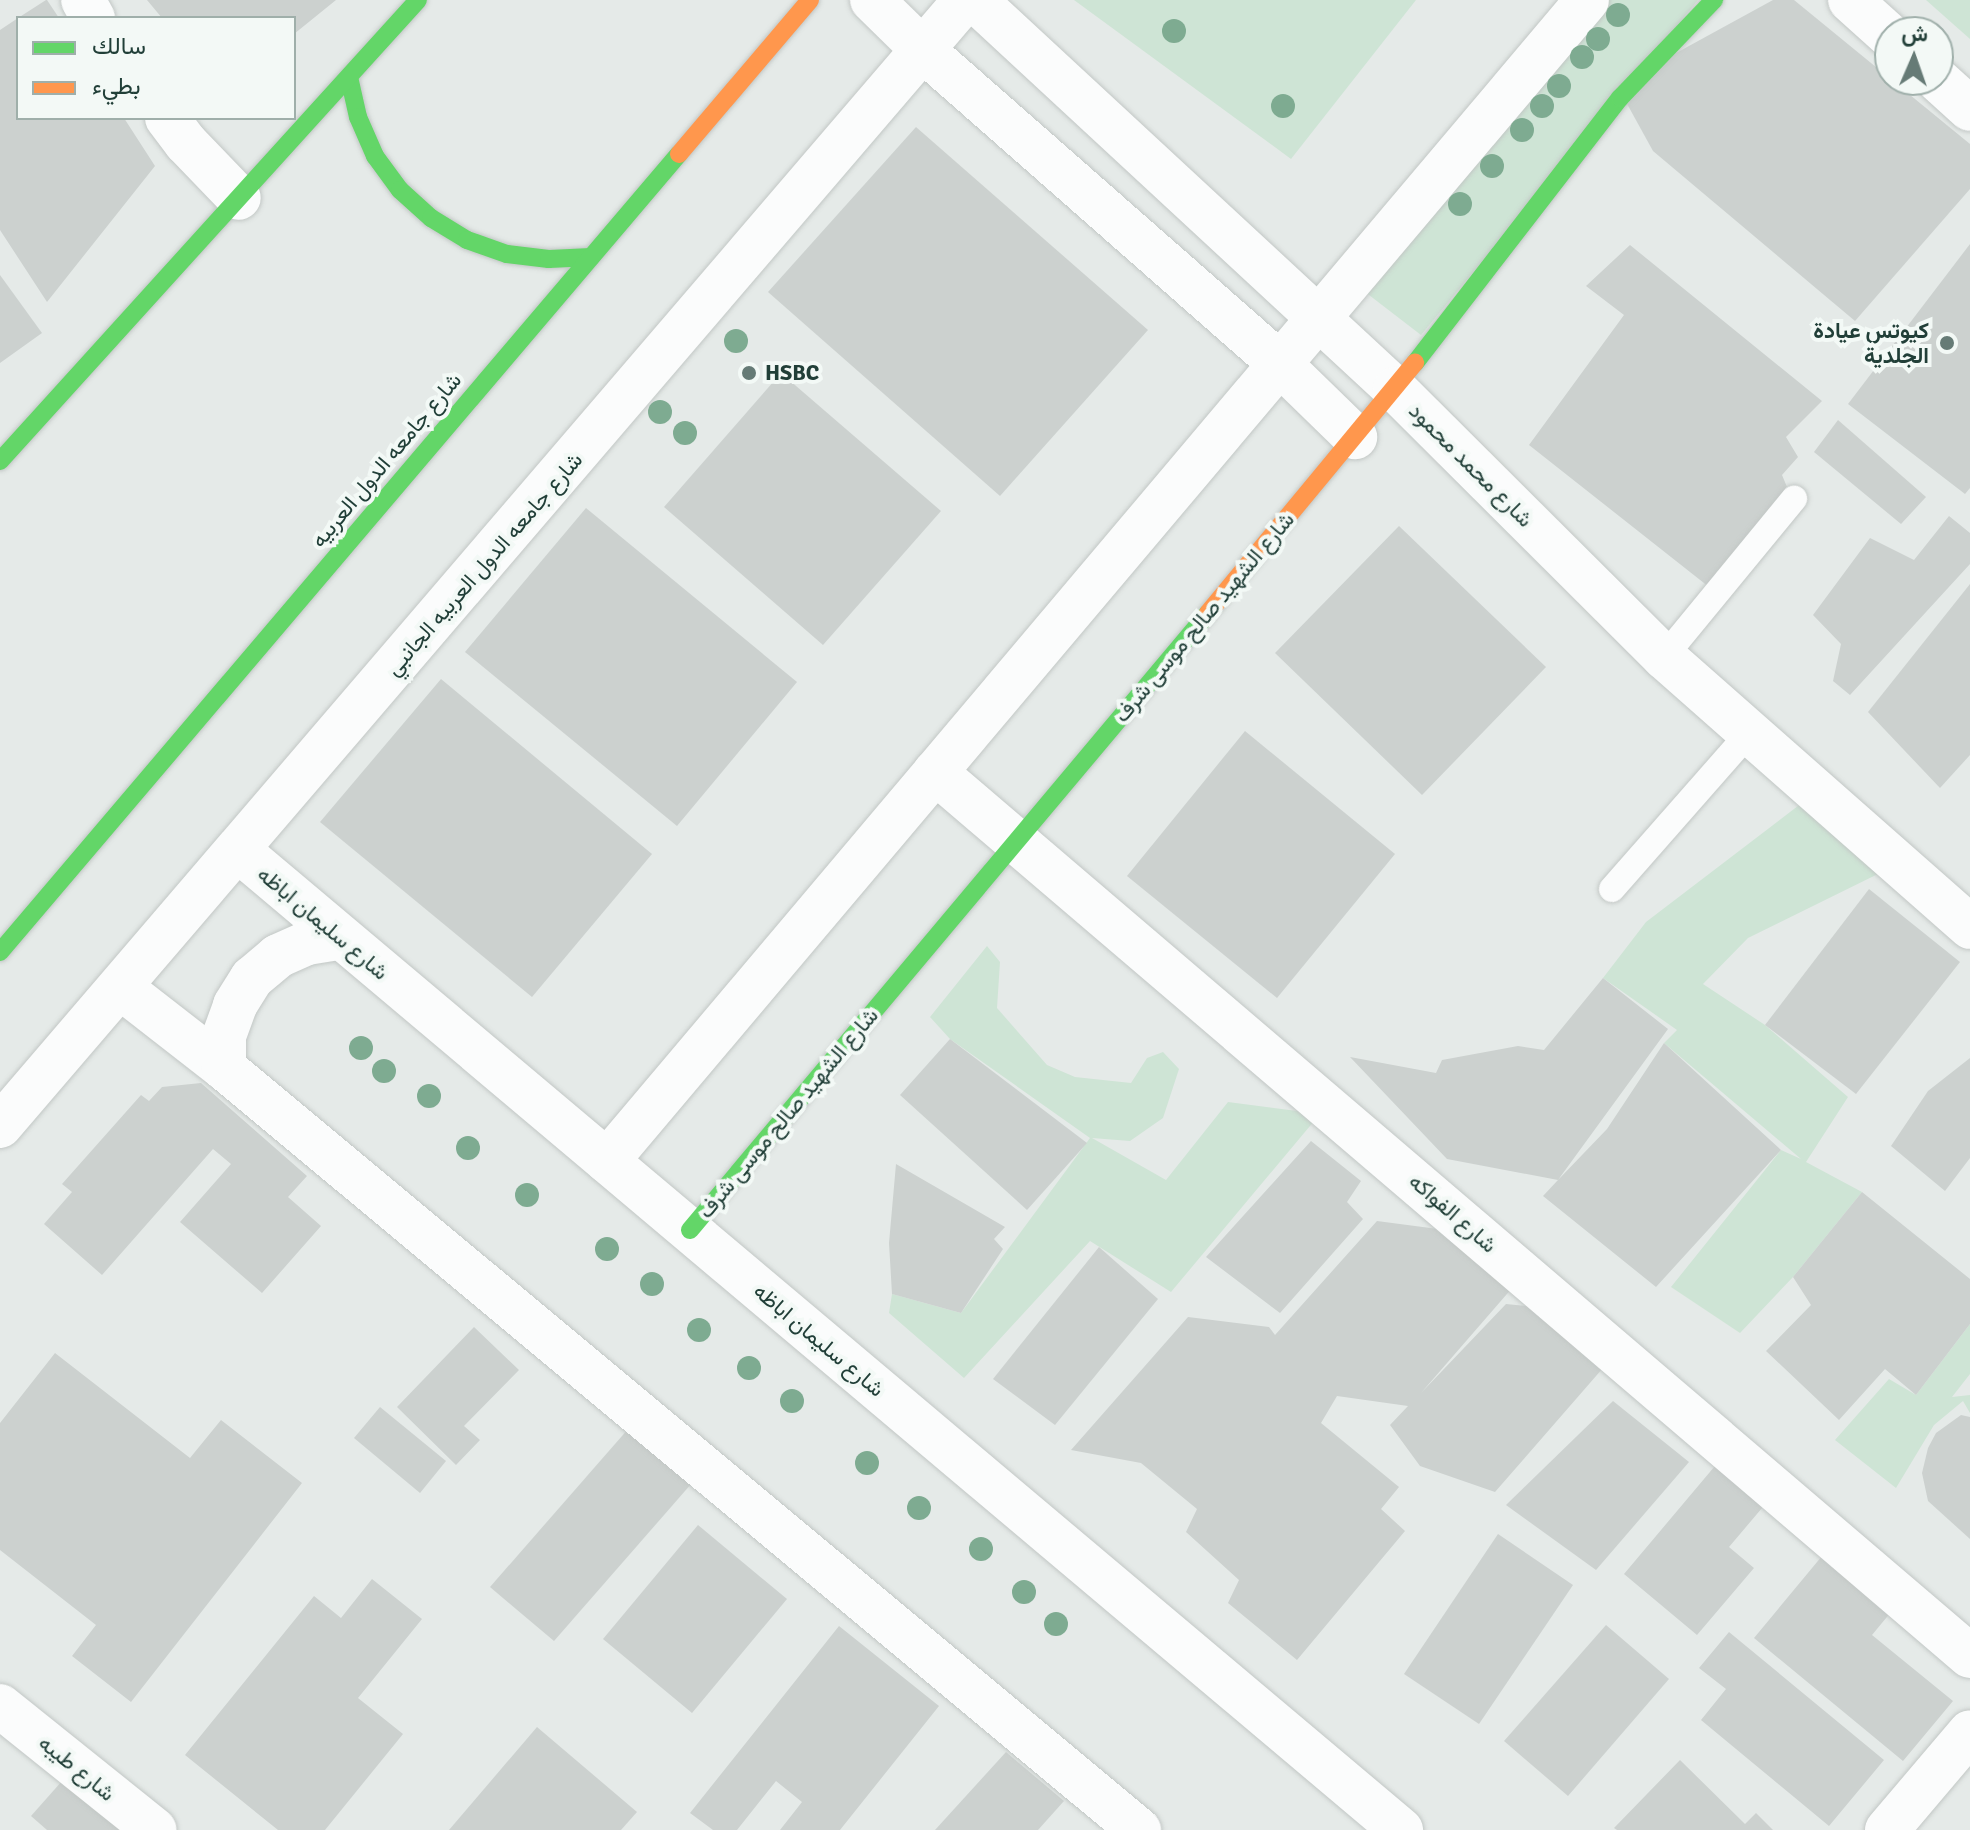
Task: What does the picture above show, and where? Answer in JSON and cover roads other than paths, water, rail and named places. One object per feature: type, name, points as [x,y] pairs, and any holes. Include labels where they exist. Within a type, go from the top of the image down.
[{"type":"main road","points":[[0,461],[418,0]]},
{"type":"main road","name":"شارع جامعه الدول العربيه","points":[[0,952],[810,0]]},
{"type":"main road","name":"شارع الشهيد صالح موسى شرف","points":[[690,1230],[1395,389],[1620,98],[1714,0]]},
{"type":"main road","points":[[349,77],[358,117],[375,156],[400,190],[431,218],[467,240],[507,254],[549,259],[591,257]]},
{"type":"street","points":[[872,0],[924,51],[1280,364],[1355,437]]},
{"type":"street","name":"شارع جامعه الدول العربيه الجانبي","points":[[0,1126],[965,0]]},
{"type":"street","name":"شارع محمد محمود","points":[[975,0],[1395,389],[1664,657],[1970,927]]},
{"type":"street","points":[[607,1161],[1587,0]]},
{"type":"street","points":[[1850,0],[1874,22]]},
{"type":"street","points":[[1954,94],[1970,109]]},
{"type":"street","points":[[169,120],[186,143],[239,198]]},
{"type":"street","name":"شارع الفواكه","points":[[935,772],[1018,839],[1970,1656]]},
{"type":"street","name":"شارع سليمان اباظه","points":[[238,850],[1401,1830]]},
{"type":"street","points":[[224,1068],[224,1036],[235,1005],[252,978],[287,952],[307,943],[340,938]]},
{"type":"street","points":[[120,987],[224,1068],[1139,1830]]},
{"type":"street","name":"شارع طيبه","points":[[0,1706],[155,1830]]},
{"type":"street","points":[[1887,1830],[1970,1732]]},
{"type":"lane","points":[[1664,657],[1794,499]]},
{"type":"lane","points":[[1612,889],[1749,733]]},
{"type":"place","name":"كيوتس عيادة الجلدية","points":[[1947,343]]},
{"type":"place","name":"HSBC","points":[[749,373]]}]
